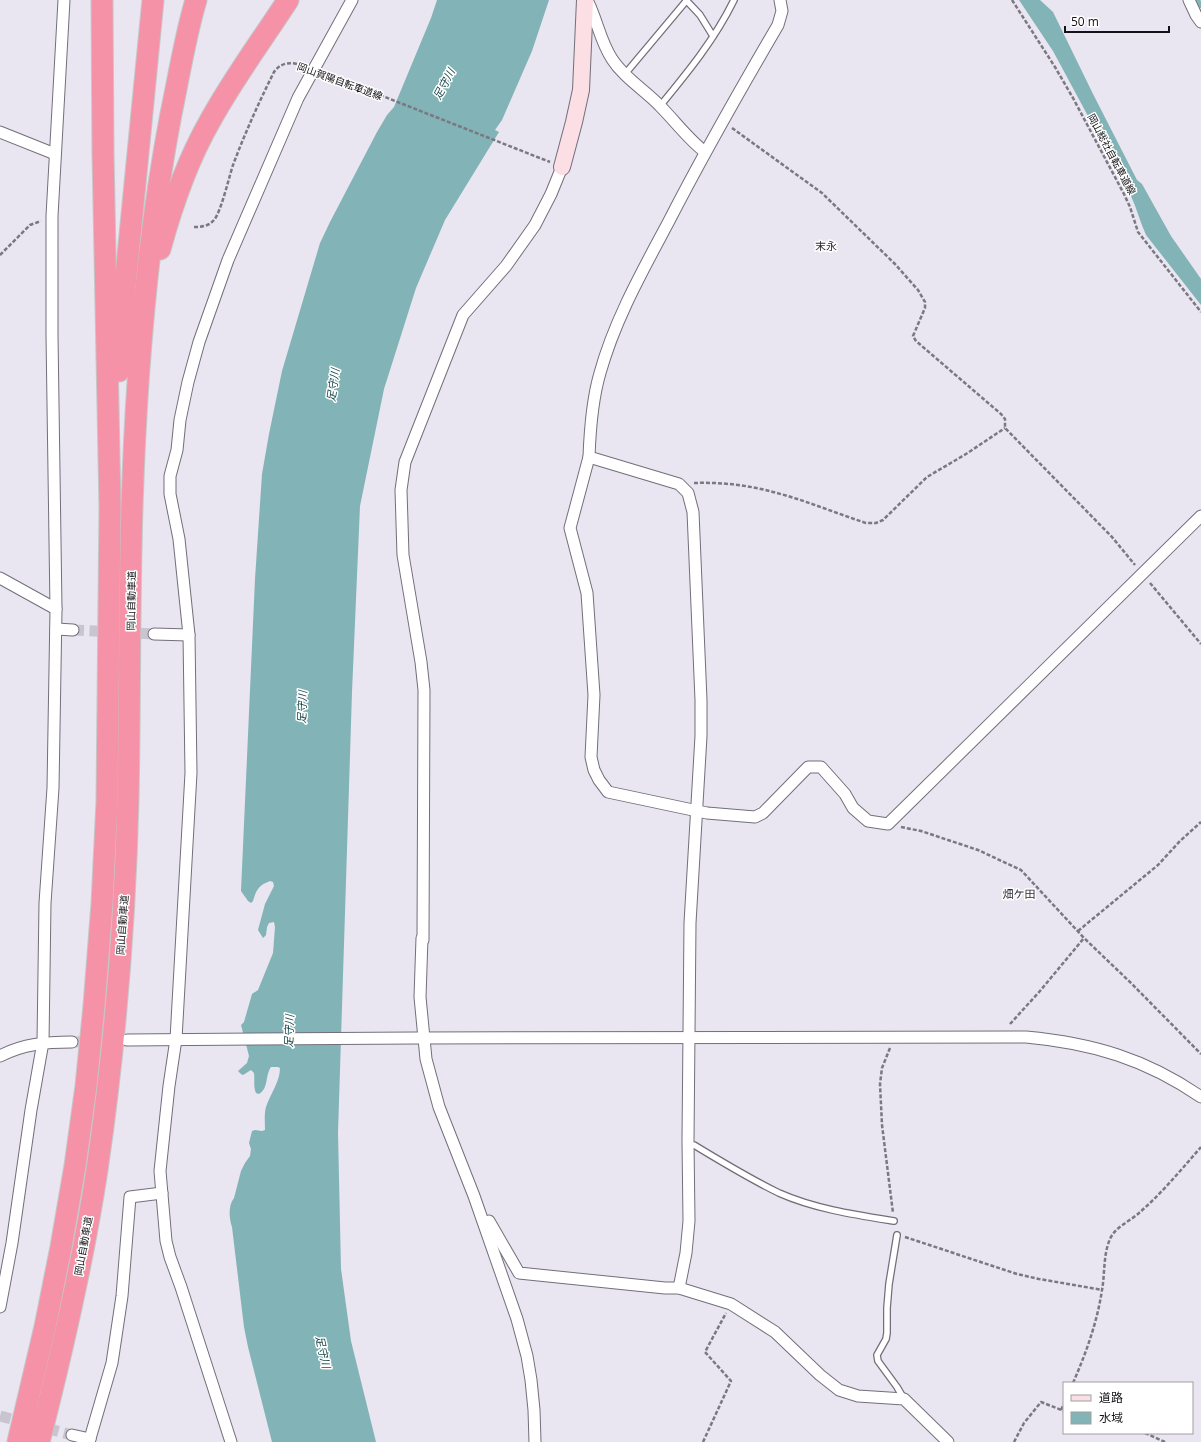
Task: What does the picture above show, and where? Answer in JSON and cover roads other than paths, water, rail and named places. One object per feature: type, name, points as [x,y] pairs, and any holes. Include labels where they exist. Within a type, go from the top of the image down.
[{"type":"highway","points":[[18,1442],[45,1328],[62,1239],[82,1115],[94,1006],[102,904],[106,802],[110,507],[103,161],[102,0]]},
{"type":"highway","points":[[110,507],[125,286],[153,0]]},
{"type":"highway","points":[[137,400],[147,267],[156,202],[167,137],[196,0]]},
{"type":"highway","points":[[137,400],[156,266],[173,205],[195,149],[224,97],[288,0]]},
{"type":"highway","name":"岡山自動車道","points":[[40,1442],[66,1333],[96,1173],[116,1011],[128,801],[132,513],[137,400]]},
{"type":"main road","points":[[559,165],[574,122],[581,90],[586,0]]},
{"type":"street","points":[[0,1307],[12,1243],[29,1124],[43,1042],[45,903],[53,788],[56,629],[52,216],[64,0]]},
{"type":"street","points":[[231,1442],[170,1257],[166,1241],[160,1171],[169,1086],[181,1039],[191,773],[189,635],[179,540],[170,494],[170,476],[177,450],[180,420],[188,382],[199,342],[228,260],[298,98],[352,0]]},
{"type":"street","points":[[586,0],[612,59],[625,74],[660,106],[688,138],[705,152]]},
{"type":"street","points":[[780,0],[782,11],[778,25],[705,152],[634,288],[607,350],[599,374],[593,404],[589,457],[570,528],[587,593],[594,695],[591,757],[594,770],[604,788],[608,792],[696,811],[755,817],[762,813],[808,767],[821,767],[845,794],[853,808],[868,821],[888,824],[1201,516]]},
{"type":"street","points":[[1189,0],[1201,22]]},
{"type":"street","points":[[0,132],[55,154]]},
{"type":"street","points":[[535,1442],[534,1402],[527,1356],[517,1319],[474,1196],[439,1107],[420,1038],[422,938],[423,940],[424,690],[421,662],[403,555],[400,509],[405,462],[463,315],[506,266],[531,231],[551,194],[559,165]]},
{"type":"street","points":[[589,457],[679,484],[688,493],[693,512],[701,700],[701,736],[690,922],[688,1145],[689,1221],[686,1253],[679,1288]]},
{"type":"street","points":[[0,578],[56,609]]},
{"type":"street","points":[[56,629],[73,630]]},
{"type":"street","points":[[154,634],[189,635]]},
{"type":"street","points":[[127,1040],[1026,1037],[1057,1040],[1088,1046],[1117,1054],[1174,1080],[1201,1097]]},
{"type":"street","points":[[1,1055],[43,1042],[72,1042]]},
{"type":"street","points":[[72,1435],[90,1441],[112,1363],[122,1296],[130,1197],[162,1193]]},
{"type":"street","points":[[474,1196],[519,1273],[666,1288],[679,1288],[731,1304],[776,1332],[820,1375],[839,1390],[858,1396],[904,1399],[948,1442]]},
{"type":"lane","points":[[625,74],[686,0],[700,15],[713,36]]},
{"type":"lane","points":[[660,106],[694,65],[728,13],[734,0]]},
{"type":"lane","points":[[688,1145],[694,1145],[754,1180],[780,1193],[818,1206],[894,1221]]},
{"type":"lane","points":[[897,1235],[889,1284],[887,1333],[886,1339],[877,1355],[878,1361],[904,1399]]},
{"type":"water","name":"足守川","points":[[437,0],[549,0],[532,51],[502,120],[495,130],[499,132],[445,220],[416,288],[384,389],[360,506],[352,692],[338,1133],[341,1269],[351,1341],[376,1442],[272,1442],[244,1327],[230,1220],[231,1205],[241,1171],[250,1156],[251,1149],[249,1143],[252,1131],[265,1130],[266,1107],[280,1073],[280,1068],[271,1067],[266,1085],[259,1094],[256,1093],[255,1090],[254,1073],[251,1070],[243,1075],[238,1071],[247,1063],[249,1056],[241,1025],[244,1022],[252,994],[258,990],[273,953],[275,927],[274,922],[269,923],[266,935],[263,938],[258,930],[265,904],[274,886],[273,882],[270,881],[263,884],[255,894],[251,903],[241,891],[255,579],[262,474],[282,371],[320,243],[377,132],[387,115],[394,107]]},
{"type":"water","points":[[1019,0],[1040,0],[1053,12],[1137,180],[1142,184],[1171,236],[1201,279],[1201,305],[1146,235],[1131,196],[1053,51]]},
{"type":"waterway","points":[[1198,0],[1201,6]]},
{"type":"tunnel","points":[[73,630],[154,634]]},
{"type":"tunnel","points":[[72,1042],[117,1041]]},
{"type":"tunnel","points":[[0,1416],[72,1435]]},
{"type":"district","name":"末永","points":[[826,246]]},
{"type":"district","name":"畑ケ田","points":[[1019,894]]}]
